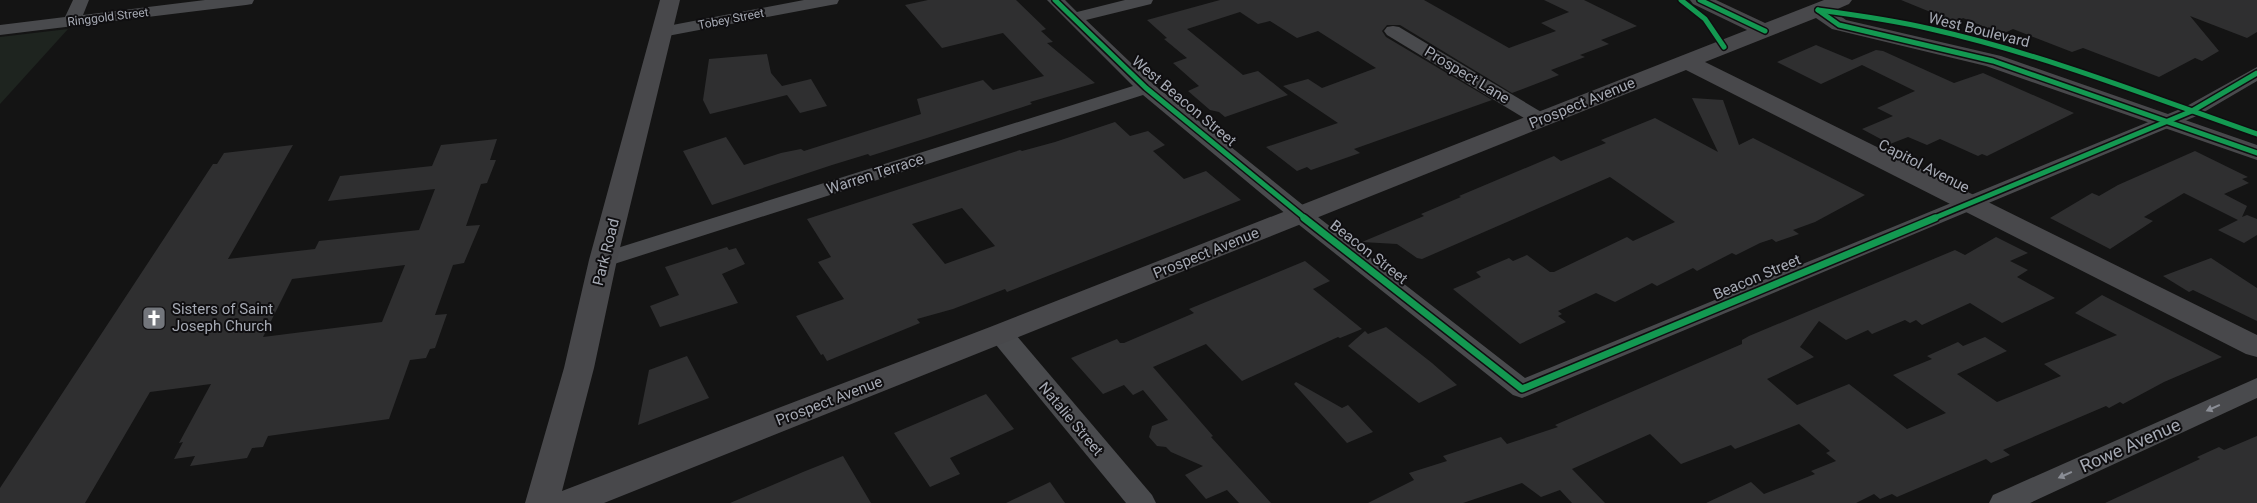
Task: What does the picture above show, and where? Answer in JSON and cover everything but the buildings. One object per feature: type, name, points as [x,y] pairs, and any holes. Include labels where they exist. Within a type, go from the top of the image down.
[{"type":"main road","name":"Park Road","points":[[542,503],[579,368],[603,260],[670,0]]},
{"type":"main road","points":[[1681,0],[1705,20],[1724,47]]},
{"type":"main road","points":[[1700,0],[1765,31]]},
{"type":"main road","name":"Prospect Avenue","points":[[568,503],[1001,334],[1842,0]]},
{"type":"main road","name":"West Boulevard","points":[[1818,10],[1849,13],[2004,48],[2257,134]]},
{"type":"main road","name":"West Boulevard","points":[[1818,10],[1832,21],[1844,26],[1992,61],[2257,153]]},
{"type":"main road","name":"Capitol Avenue","points":[[1687,62],[2257,347]]},
{"type":"street","points":[[72,21],[81,0]]},
{"type":"street","name":"Ringgold Street","points":[[0,30],[246,0]]},
{"type":"street","name":"Tobey Street","points":[[662,32],[830,0]]},
{"type":"street","name":"West Beacon Street","points":[[1055,0],[1146,88],[1301,215]]},
{"type":"street","points":[[1074,18],[1145,0]]},
{"type":"street","name":"Prospect Lane","points":[[1393,31],[1541,120]]},
{"type":"street","name":"Beacon Street","points":[[1301,215],[1522,389],[1968,202],[2167,122],[2192,111],[2257,73]]},
{"type":"street","name":"Warren Terrace","points":[[603,260],[1146,88]]},
{"type":"street","name":"Natalie Street","points":[[1001,334],[1142,503]]},
{"type":"street","name":"Rowe Avenue","points":[[2004,503],[2257,388]]},
{"type":"shaded area","points":[[68,29],[0,104],[0,37]]},
{"type":"cycle path","points":[[1055,0],[1146,88],[1301,215],[1522,389],[2192,111],[2257,73]]},
{"type":"cycle path","points":[[1681,0],[1705,19],[1724,47]]},
{"type":"cycle path","points":[[1700,0],[1765,31]]},
{"type":"cycle path","points":[[1818,10],[1839,25],[1993,61],[2257,153]]},
{"type":"cycle path","points":[[1818,10],[1875,18],[1931,29],[1986,43],[2095,77],[2257,134]]},
{"type":"place","name":"Sisters of Saint Joseph Church","points":[[154,318]]}]
